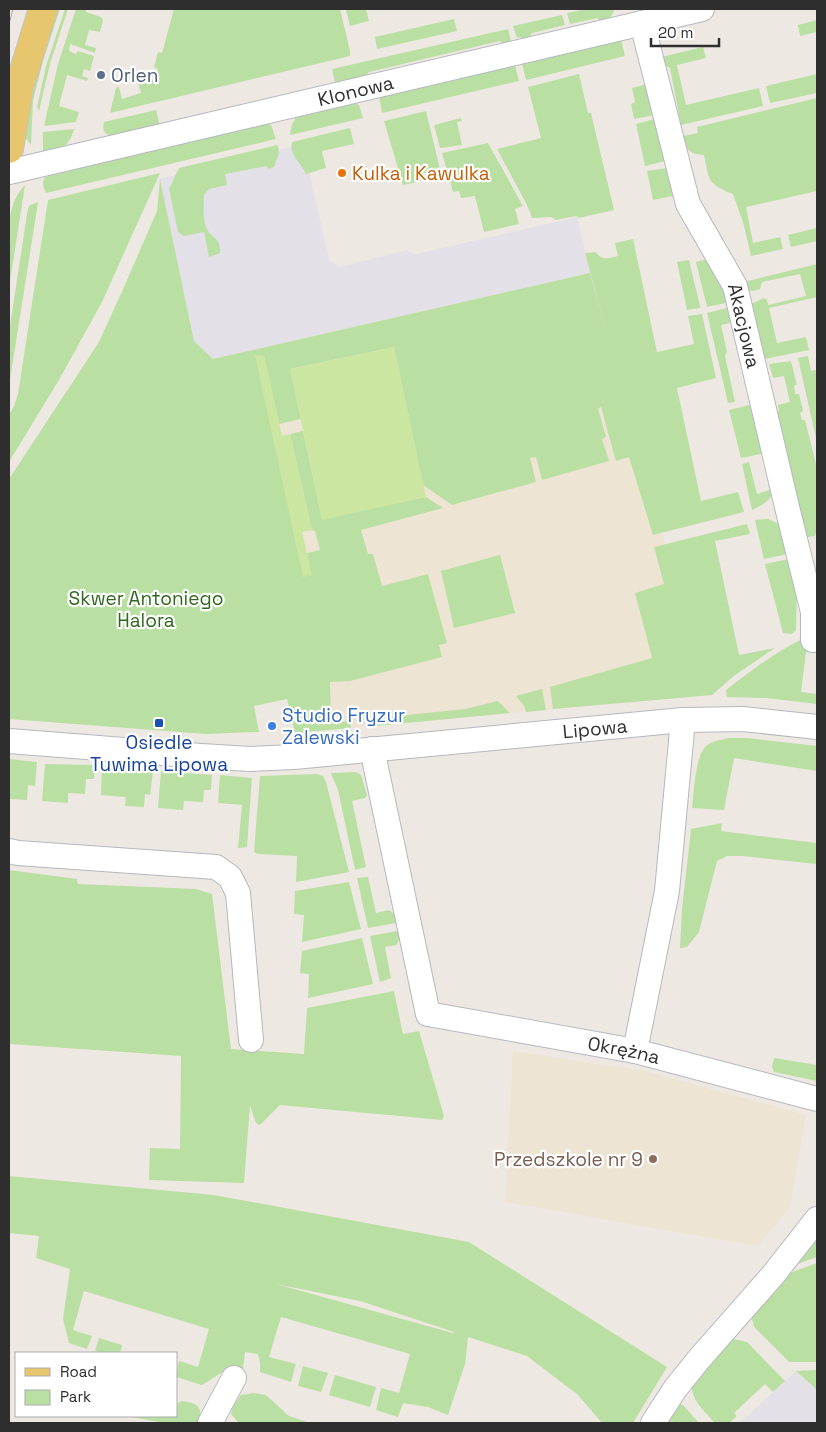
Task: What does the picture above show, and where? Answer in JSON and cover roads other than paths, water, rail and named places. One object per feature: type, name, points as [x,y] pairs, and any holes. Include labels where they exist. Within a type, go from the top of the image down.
[{"type":"main road","points":[[9,150],[19,87],[43,9]]},
{"type":"street","name":"Klonowa","points":[[9,172],[632,20],[702,9]]},
{"type":"street","name":"Akacjowa","points":[[632,20],[688,204],[735,286],[784,498],[814,612],[813,640]]},
{"type":"street","name":"Lipowa","points":[[9,741],[250,759],[294,757],[683,720],[743,719],[817,727]]},
{"type":"street","points":[[635,1051],[667,891],[683,720]]},
{"type":"street","name":"Okrężna","points":[[372,749],[428,1014],[635,1051],[817,1098]]},
{"type":"street","points":[[9,851],[216,867],[230,878],[238,893],[251,1040]]},
{"type":"street","points":[[653,1423],[687,1374],[773,1275],[817,1219]]},
{"type":"street","points":[[218,1421],[234,1378]]},
{"type":"tram line","points":[[9,24],[13,9]]},
{"type":"place","name":"Orlen","points":[[101,75]]},
{"type":"place","name":"Kulka i Kawulka","points":[[342,173]]},
{"type":"place","name":"Osiedle Tuwima Lipowa","points":[[159,723]]},
{"type":"place","name":"Studio Fryzur Zalewski","points":[[272,726]]},
{"type":"place","name":"Przedszkole nr 9","points":[[653,1159]]},
{"type":"park label","name":"Skwer Antoniego Halora","points":[[146,609]]}]
